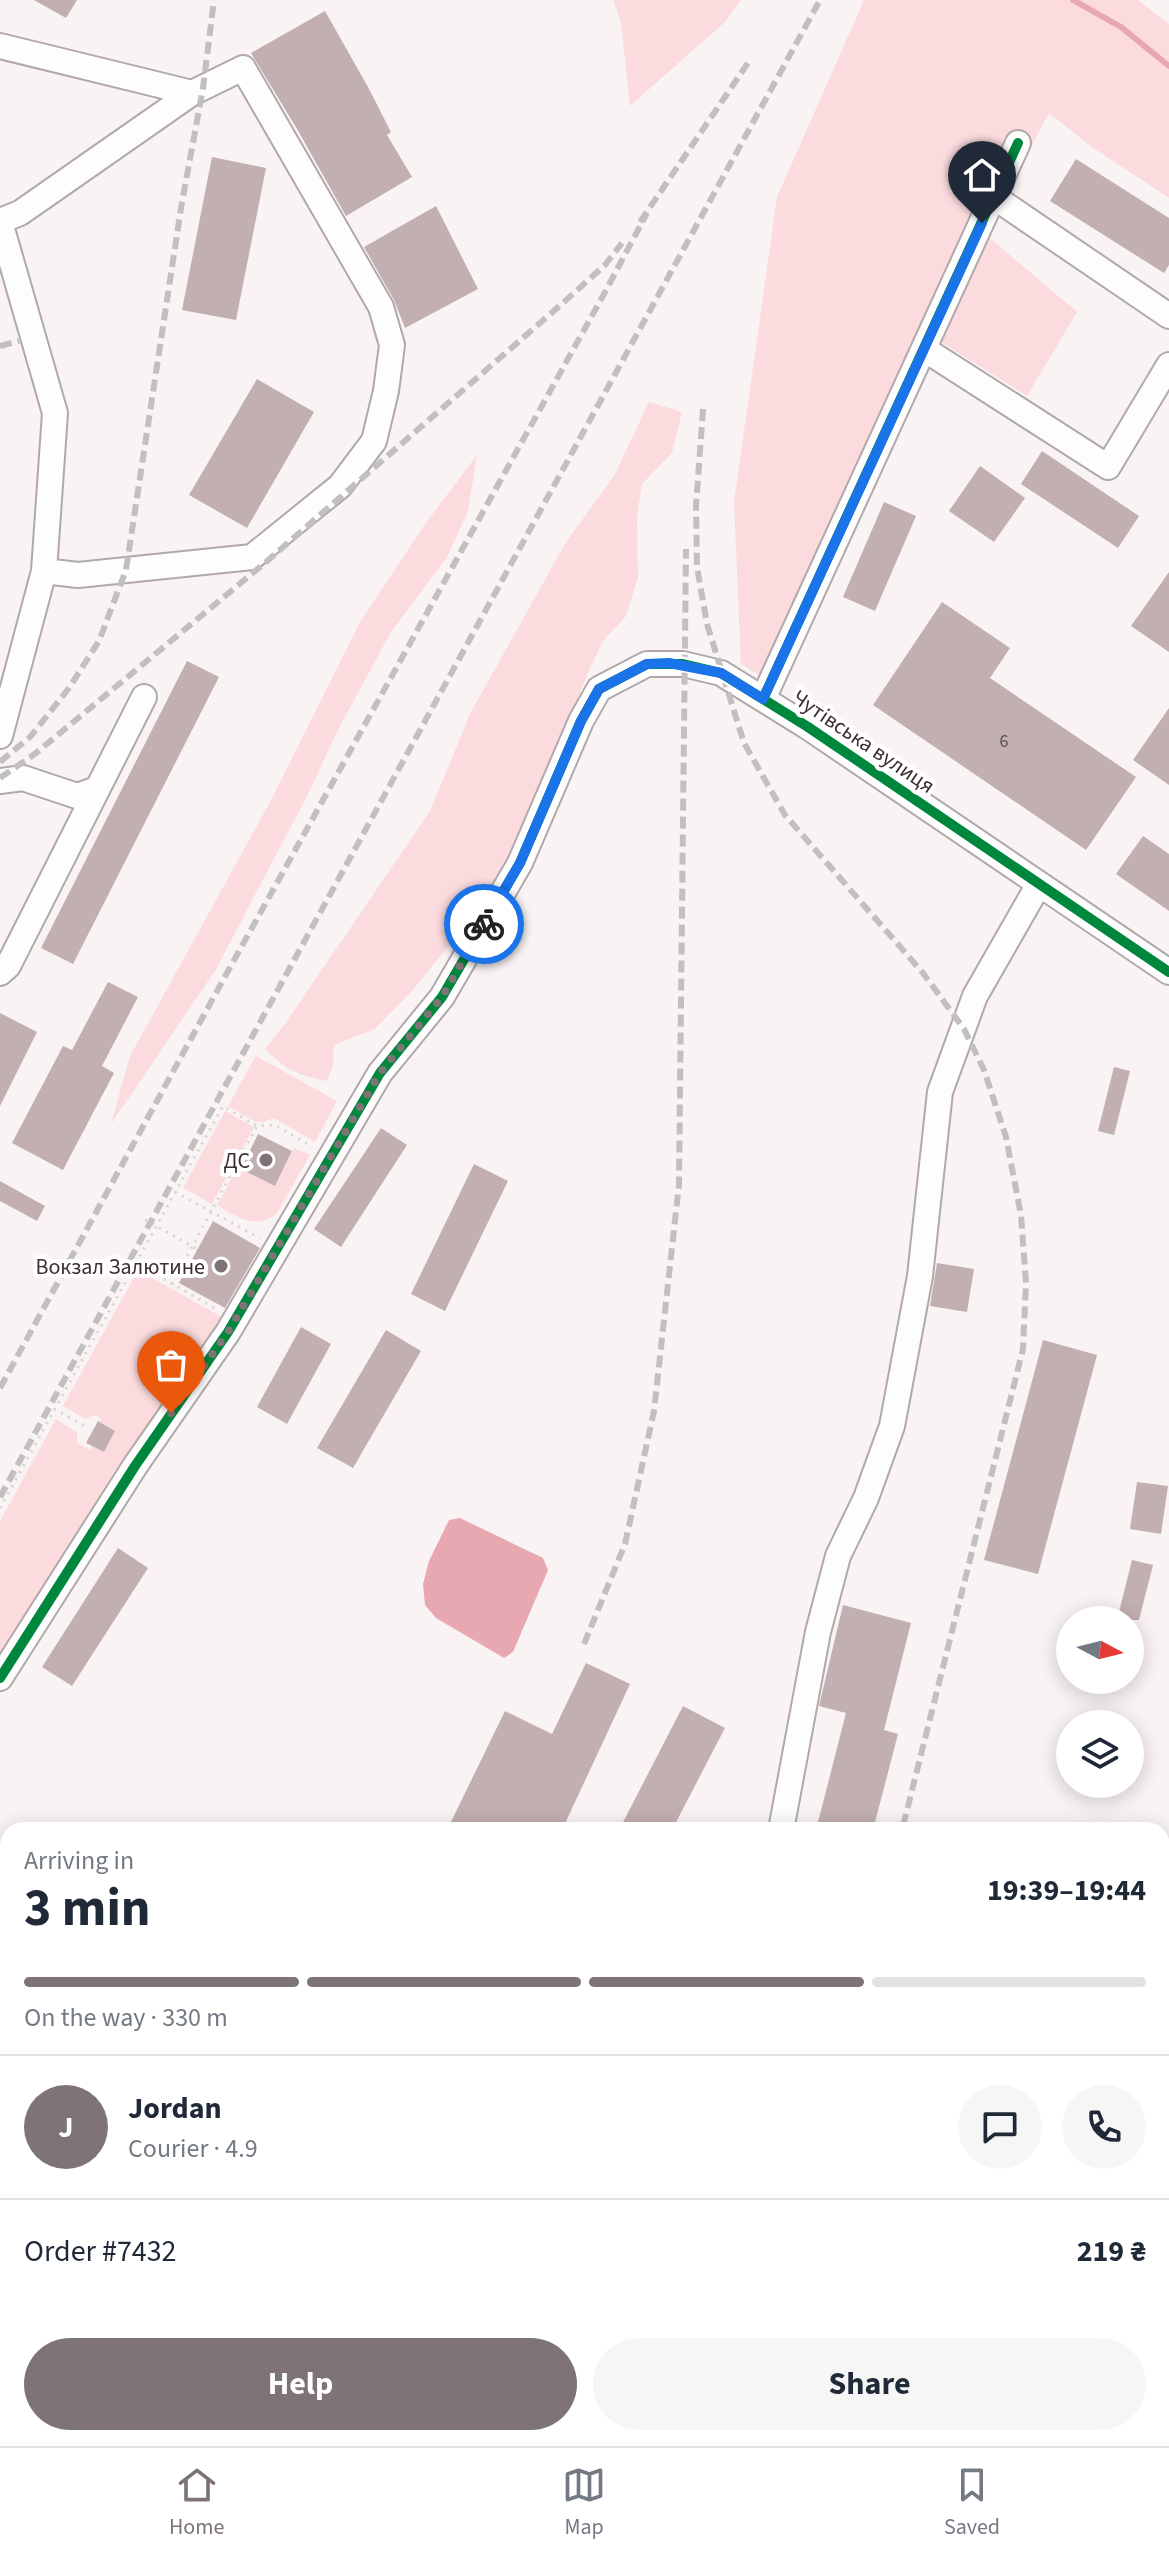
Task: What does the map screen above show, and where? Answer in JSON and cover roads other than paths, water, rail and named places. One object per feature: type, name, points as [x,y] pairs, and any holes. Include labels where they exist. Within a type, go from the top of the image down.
[{"type":"street","points":[[0,46],[192,93]]},
{"type":"street","points":[[0,736],[44,571],[55,413],[0,221],[20,213],[192,93],[243,68],[381,307],[392,345],[386,391],[374,441],[340,486],[252,557],[78,575],[44,571]]},
{"type":"street","name":"Чутівська вулиця","points":[[1018,143],[763,699],[1169,972]]},
{"type":"street","points":[[994,197],[1169,316]]},
{"type":"street","points":[[924,349],[1108,467],[1169,365]]},
{"type":"street","points":[[0,1678],[135,1466],[235,1320],[380,1073],[442,997],[520,863],[581,721],[599,689],[647,664],[669,663],[721,673],[763,699]]},
{"type":"street","points":[[0,973],[8,966],[144,697]]},
{"type":"street","points":[[0,781],[23,778],[77,796],[97,789]]},
{"type":"street","points":[[782,1822],[818,1632],[838,1556],[866,1498],[892,1426],[920,1276],[940,1092],[975,996],[1039,884]]},
{"type":"waterway","points":[[1073,0],[1121,27],[1169,66]]},
{"type":"railway","points":[[0,762],[31,736],[69,688],[99,641],[126,570],[181,208],[203,88],[214,0]]},
{"type":"railway","points":[[0,1497],[820,0]]},
{"type":"railway","points":[[640,222],[750,60]]},
{"type":"railway","points":[[0,1388],[647,213]]},
{"type":"railway","points":[[0,778],[36,753],[266,562],[564,302],[605,265],[622,243]]},
{"type":"railway","points":[[0,346],[19,341]]},
{"type":"railway","points":[[703,409],[696,506],[697,567],[707,624],[744,743],[785,815],[923,973],[964,1029],[984,1070],[1006,1137],[1021,1215],[1026,1283],[1023,1349],[904,1822]]},
{"type":"railway","points":[[584,1644],[625,1544],[654,1411],[679,1184],[686,549]]},
{"type":"place","name":"ДС","points":[[266,1160]]},
{"type":"place","name":"Вокзал Залютине","points":[[221,1266]]}]
